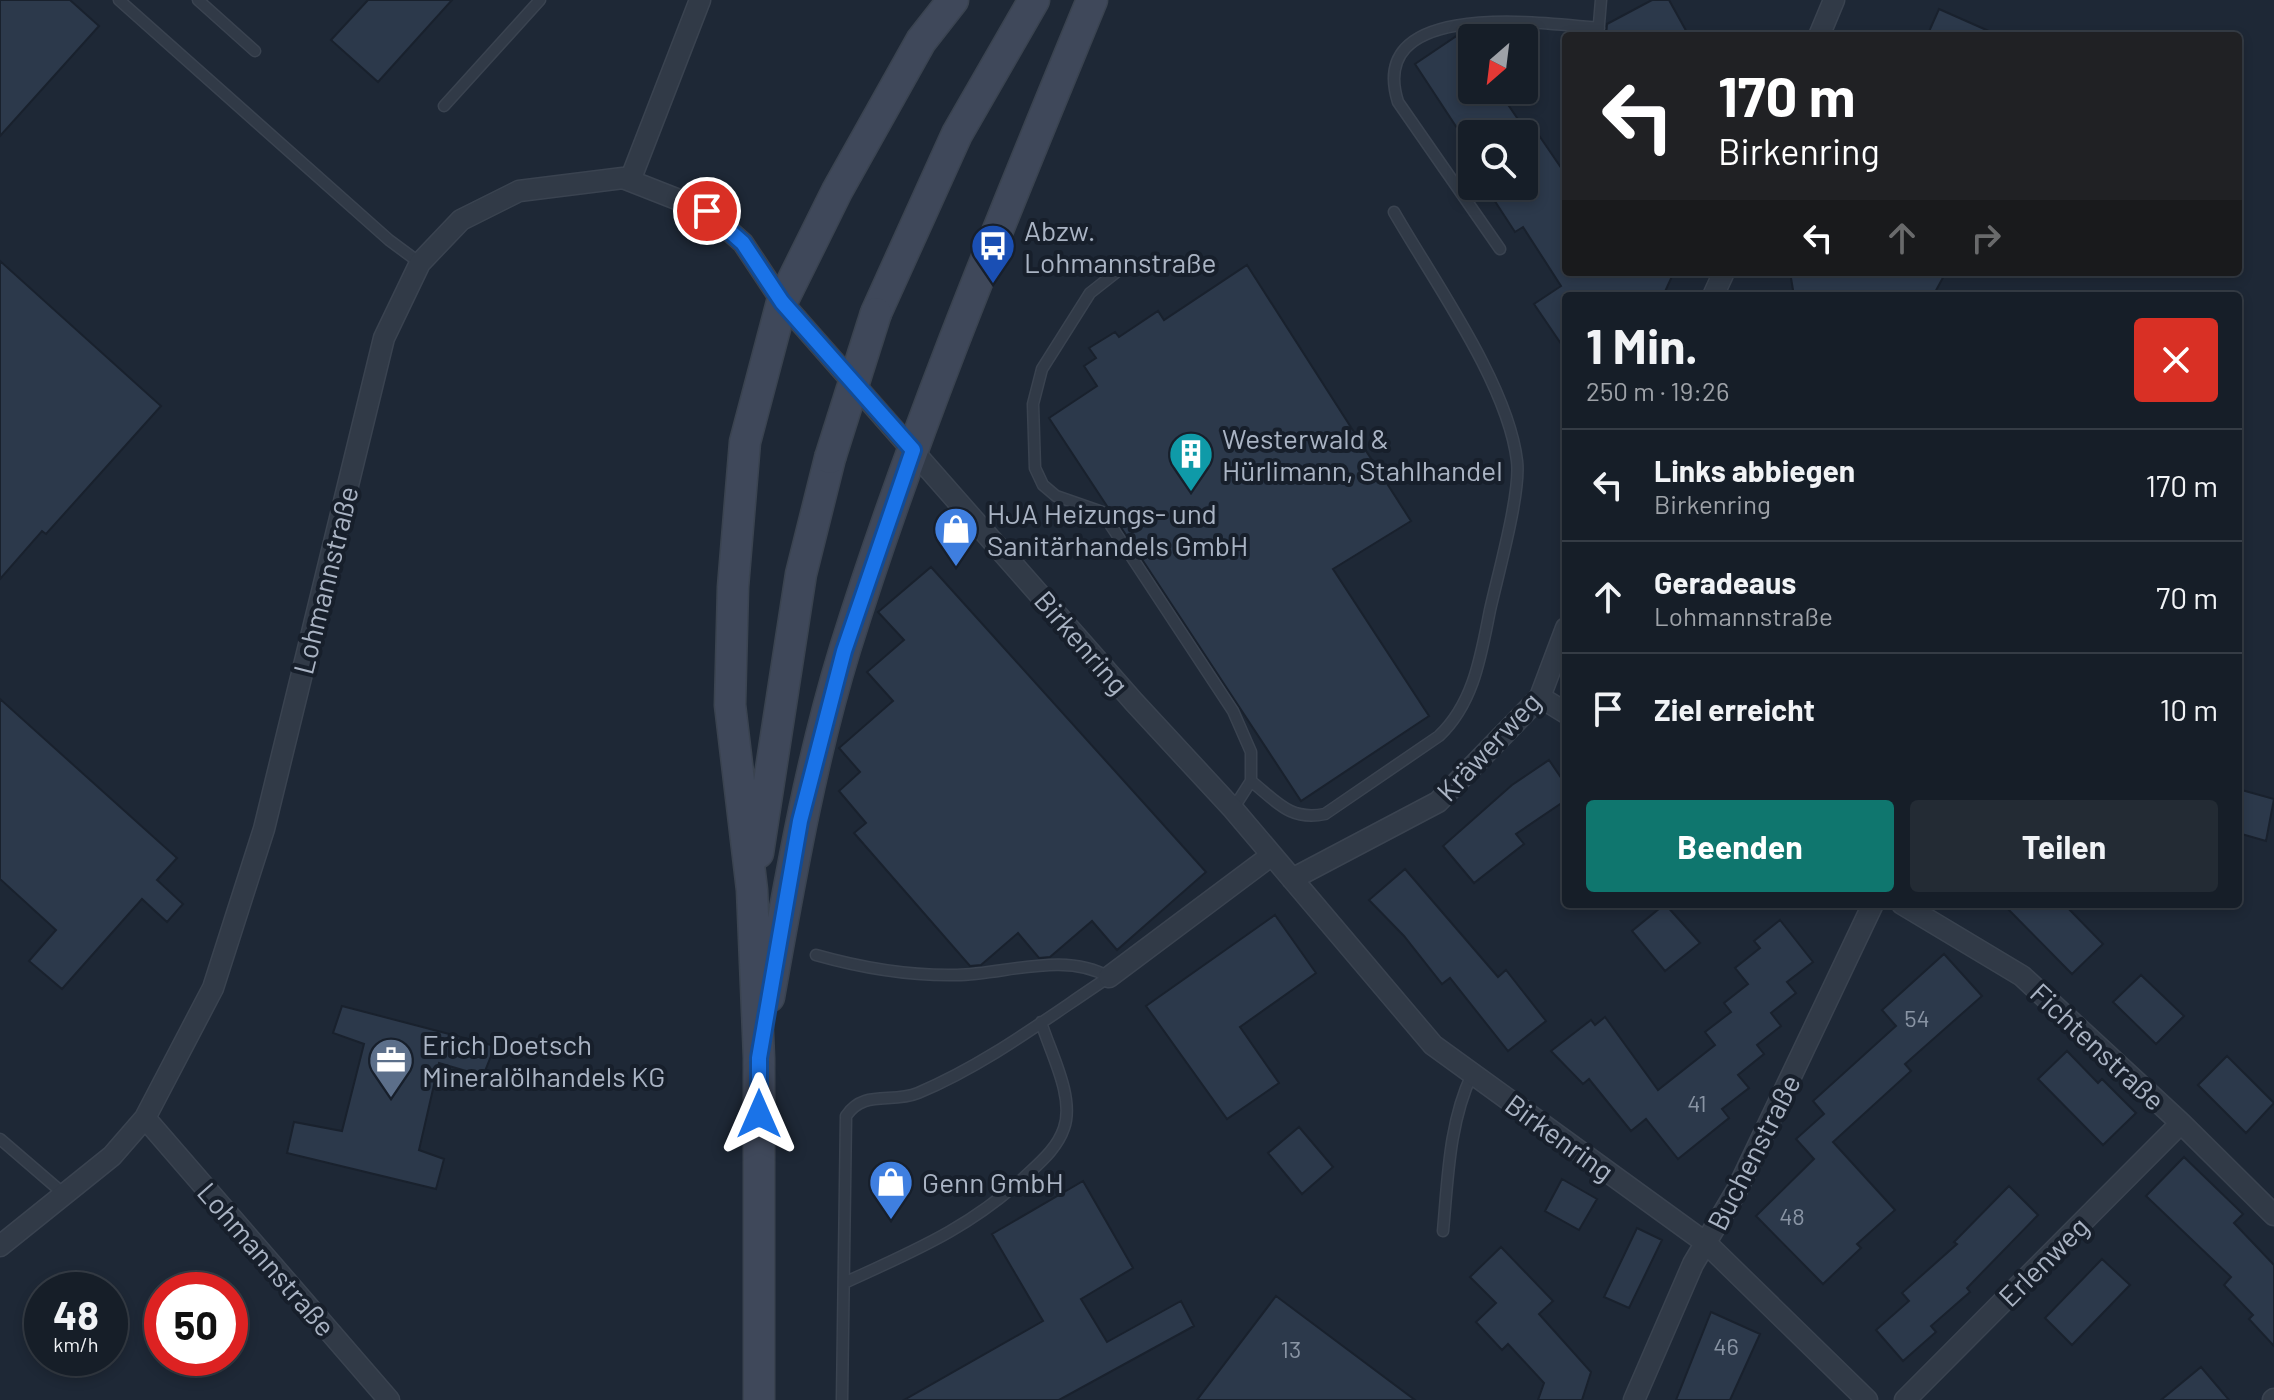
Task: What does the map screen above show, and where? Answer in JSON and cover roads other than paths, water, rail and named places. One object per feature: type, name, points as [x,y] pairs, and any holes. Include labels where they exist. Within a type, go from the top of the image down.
[{"type":"main road","points":[[759,1400],[759,1058],[752,890],[730,705],[733,587],[745,442],[782,302],[837,191],[921,41],[953,0]]},
{"type":"main road","points":[[752,890],[801,574],[830,458],[876,313],[957,134],[1034,0]]},
{"type":"main road","points":[[759,1058],[800,821],[844,651],[913,450],[988,252],[1092,0]]},
{"type":"street","points":[[631,178],[700,0]]},
{"type":"street","points":[[1821,32],[1834,0]]},
{"type":"street","name":"Lohmannstraße","points":[[0,1246],[112,1156],[145,1118],[213,988],[264,829],[384,338],[420,263],[461,220],[519,191],[631,178]]},
{"type":"street","name":"Birkenring","points":[[631,178],[707,211],[743,243],[782,302],[1233,809],[1433,1045],[1706,1243],[1867,1400]]},
{"type":"street","name":"Kräwerweg","points":[[1292,879],[1438,802],[1540,697],[1562,639]]},
{"type":"street","points":[[1540,697],[1562,711]]},
{"type":"street","points":[[1109,977],[1272,855]]},
{"type":"street","name":"Buchenstraße","points":[[1634,1400],[1693,1264],[1737,1190],[1871,908]]},
{"type":"street","name":"Fichtenstraße","points":[[1909,908],[2022,976],[2181,1123],[2274,1215]]},
{"type":"street","name":"Lohmannstraße","points":[[145,1118],[389,1400]]},
{"type":"street","name":"Erlenweg","points":[[1905,1400],[2181,1123]]},
{"type":"lane","points":[[119,0],[389,240],[420,263]]},
{"type":"lane","points":[[198,0],[255,51]]},
{"type":"lane","points":[[444,106],[540,0]]},
{"type":"lane","points":[[1500,249],[1398,102],[1392,82],[1403,47],[1420,29],[1442,19],[1467,15],[1598,32],[1601,0]]},
{"type":"lane","points":[[1251,781],[1284,808],[1304,818],[1325,814],[1404,762],[1455,722],[1467,701],[1480,658],[1518,464],[1509,421],[1394,212]]},
{"type":"lane","points":[[1123,267],[1090,293],[1042,369],[1033,404],[1035,468],[1043,485],[1056,496],[1090,506],[1107,519],[1233,711],[1251,752],[1251,781],[1233,809]]},
{"type":"lane","points":[[816,955],[867,969],[956,975],[1064,965],[1090,966],[1109,977],[978,1062],[914,1095],[864,1098],[853,1105],[846,1116],[842,1400]]},
{"type":"lane","points":[[844,1283],[947,1236],[1002,1198],[1050,1152],[1065,1128],[1066,1107],[1041,1022]]},
{"type":"lane","points":[[1443,1231],[1452,1137],[1459,1101],[1472,1074]]},
{"type":"lane","points":[[0,1139],[64,1194]]},
{"type":"place","name":"Abzw. Lohmannstraße","points":[[993,285]]},
{"type":"place","name":"Westerwald & Hürlimann, Stahlhandel","points":[[1191,493]]},
{"type":"place","name":"HJA Heizungs- und Sanitärhandels GmbH","points":[[956,568]]},
{"type":"place","name":"Erich Doetsch Mineralölhandels KG","points":[[391,1099]]},
{"type":"place","name":"Genn GmbH","points":[[891,1221]]}]
